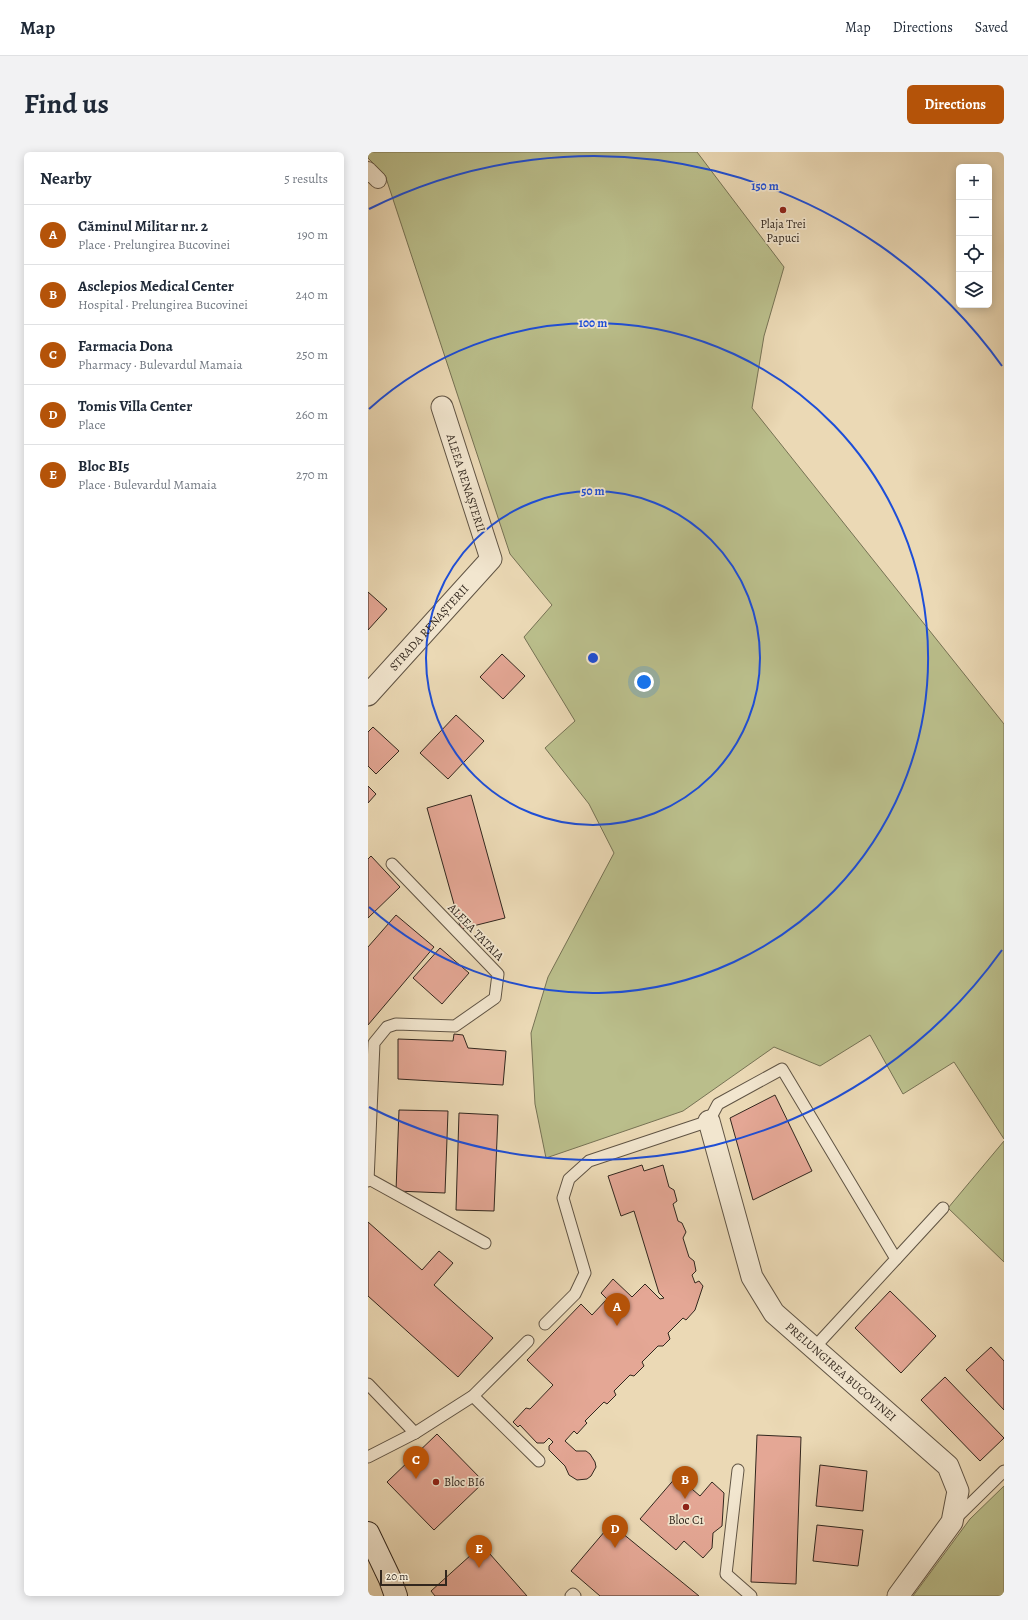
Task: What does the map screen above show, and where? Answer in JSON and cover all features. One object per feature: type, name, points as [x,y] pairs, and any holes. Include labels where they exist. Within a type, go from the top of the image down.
[{"type":"main road","points":[[368,1533],[390,1579],[396,1596]]},
{"type":"street","name":"ALEEA RENAȘTERII","points":[[442,407],[491,559]]},
{"type":"street","name":"STRADA RENAȘTERII","points":[[368,695],[491,559]]},
{"type":"street","name":"PRELUNGIREA BUCOVINEI","points":[[708,1121],[752,1277],[774,1313],[948,1466],[958,1491],[952,1522],[898,1596]]},
{"type":"lane","name":"ALEEA TATAIA","points":[[369,1180],[374,1043],[387,1027],[396,1024],[455,1026],[495,998],[498,974],[392,864]]},
{"type":"lane","points":[[545,1324],[574,1294],[585,1273],[564,1198],[569,1179],[588,1161],[708,1121],[718,1104],[782,1069],[896,1259]]},
{"type":"lane","points":[[369,1180],[485,1243]]},
{"type":"lane","points":[[814,1348],[943,1208]]},
{"type":"lane","points":[[368,1457],[415,1434],[474,1396],[528,1341]]},
{"type":"lane","points":[[368,1384],[415,1434]]},
{"type":"lane","points":[[474,1396],[539,1461]]},
{"type":"lane","points":[[738,1470],[726,1574],[751,1596]]},
{"type":"lane","points":[[952,1522],[1004,1471]]},
{"type":"lane","points":[[571,1596],[573,1594],[575,1596]]},
{"type":"green space","points":[[368,152],[697,152],[784,267],[764,336],[752,408],[1004,724],[1004,1139],[954,1062],[903,1094],[870,1035],[820,1066],[774,1047],[683,1111],[546,1158],[535,1104],[531,1033],[548,977],[614,853],[589,804],[545,748],[575,721],[524,637],[552,605],[510,554],[385,175],[368,158]]},
{"type":"green space","points":[[1004,1141],[1004,1262],[948,1208]]},
{"type":"green space","points":[[1004,1486],[1004,1596],[913,1596],[970,1519]]},
{"type":"building","points":[[368,592],[387,609],[368,630]]},
{"type":"building","points":[[502,654],[525,676],[503,699],[480,677]]},
{"type":"building","points":[[456,715],[484,741],[448,779],[420,753]]},
{"type":"building","points":[[373,727],[399,751],[376,774],[368,766],[368,732]]},
{"type":"building","points":[[368,786],[376,794],[368,803]]},
{"type":"building","points":[[471,795],[505,918],[461,929],[427,808]]},
{"type":"building","points":[[371,856],[400,887],[368,918],[368,859]]},
{"type":"building","points":[[396,915],[434,947],[368,1025],[368,947]]},
{"type":"building","points":[[440,948],[469,973],[442,1004],[413,978]]},
{"type":"building","points":[[454,1034],[463,1035],[468,1048],[506,1051],[503,1085],[398,1079],[398,1039],[453,1041]]},
{"type":"building","points":[[775,1095],[812,1171],[753,1200],[730,1118]]},
{"type":"building","points":[[399,1110],[448,1111],[445,1193],[396,1191]]},
{"type":"building","points":[[459,1113],[498,1115],[494,1211],[456,1210]]},
{"type":"building","points":[[642,1165],[644,1171],[663,1165],[669,1187],[674,1190],[677,1201],[673,1204],[678,1221],[682,1223],[686,1232],[683,1238],[689,1257],[694,1261],[696,1271],[692,1275],[695,1283],[699,1281],[703,1286],[695,1310],[686,1320],[683,1318],[668,1333],[670,1339],[663,1346],[658,1346],[642,1362],[644,1366],[634,1376],[630,1375],[614,1391],[616,1395],[607,1404],[604,1402],[585,1421],[587,1423],[577,1434],[574,1431],[565,1441],[576,1451],[586,1451],[595,1462],[596,1467],[591,1476],[587,1479],[577,1480],[569,1475],[565,1466],[549,1450],[549,1446],[553,1442],[549,1438],[544,1443],[537,1443],[520,1425],[518,1427],[513,1422],[526,1408],[530,1409],[553,1385],[527,1360],[581,1304],[592,1315],[607,1299],[601,1293],[613,1279],[632,1297],[645,1284],[660,1299],[664,1298],[659,1293],[634,1211],[621,1216],[608,1176]]},
{"type":"building","points":[[368,1222],[422,1270],[439,1251],[453,1263],[434,1285],[493,1338],[458,1377],[368,1296]]},
{"type":"building","points":[[890,1291],[936,1336],[901,1373],[855,1328]]},
{"type":"building","points":[[991,1347],[1004,1361],[1004,1410],[966,1370]]},
{"type":"building","points":[[945,1377],[1004,1438],[980,1461],[921,1400]]},
{"type":"building","name":"Bloc BI6","points":[[437,1434],[484,1482],[434,1530],[387,1482]]},
{"type":"building","points":[[757,1435],[801,1437],[796,1584],[751,1582]]},
{"type":"building","points":[[820,1465],[867,1471],[863,1511],[816,1506]]},
{"type":"building","name":"Bloc C1","points":[[677,1476],[700,1496],[712,1482],[724,1493],[722,1526],[713,1533],[712,1548],[703,1558],[684,1541],[676,1550],[640,1519]]},
{"type":"building","points":[[611,1524],[699,1596],[600,1596],[571,1571]]},
{"type":"building","points":[[817,1525],[863,1530],[858,1566],[813,1561]]},
{"type":"building","points":[[482,1545],[527,1596],[435,1596],[431,1591]]},
{"type":"place","name":"Plaja Trei Papuci","points":[[783,210]]},
{"type":"place","name":"Căminul Militar nr. 2","points":[[617,1326]]},
{"type":"place","name":"Farmacia Dona","points":[[416,1479]]},
{"type":"place","name":"Bloc BI6","points":[[436,1482]]},
{"type":"place","name":"Asclepios Medical Center","points":[[685,1499]]},
{"type":"place","name":"Bloc C1","points":[[686,1507]]},
{"type":"place","name":"Tomis Villa Center","points":[[615,1548]]},
{"type":"place","name":"Bloc BI5","points":[[479,1568]]}]
